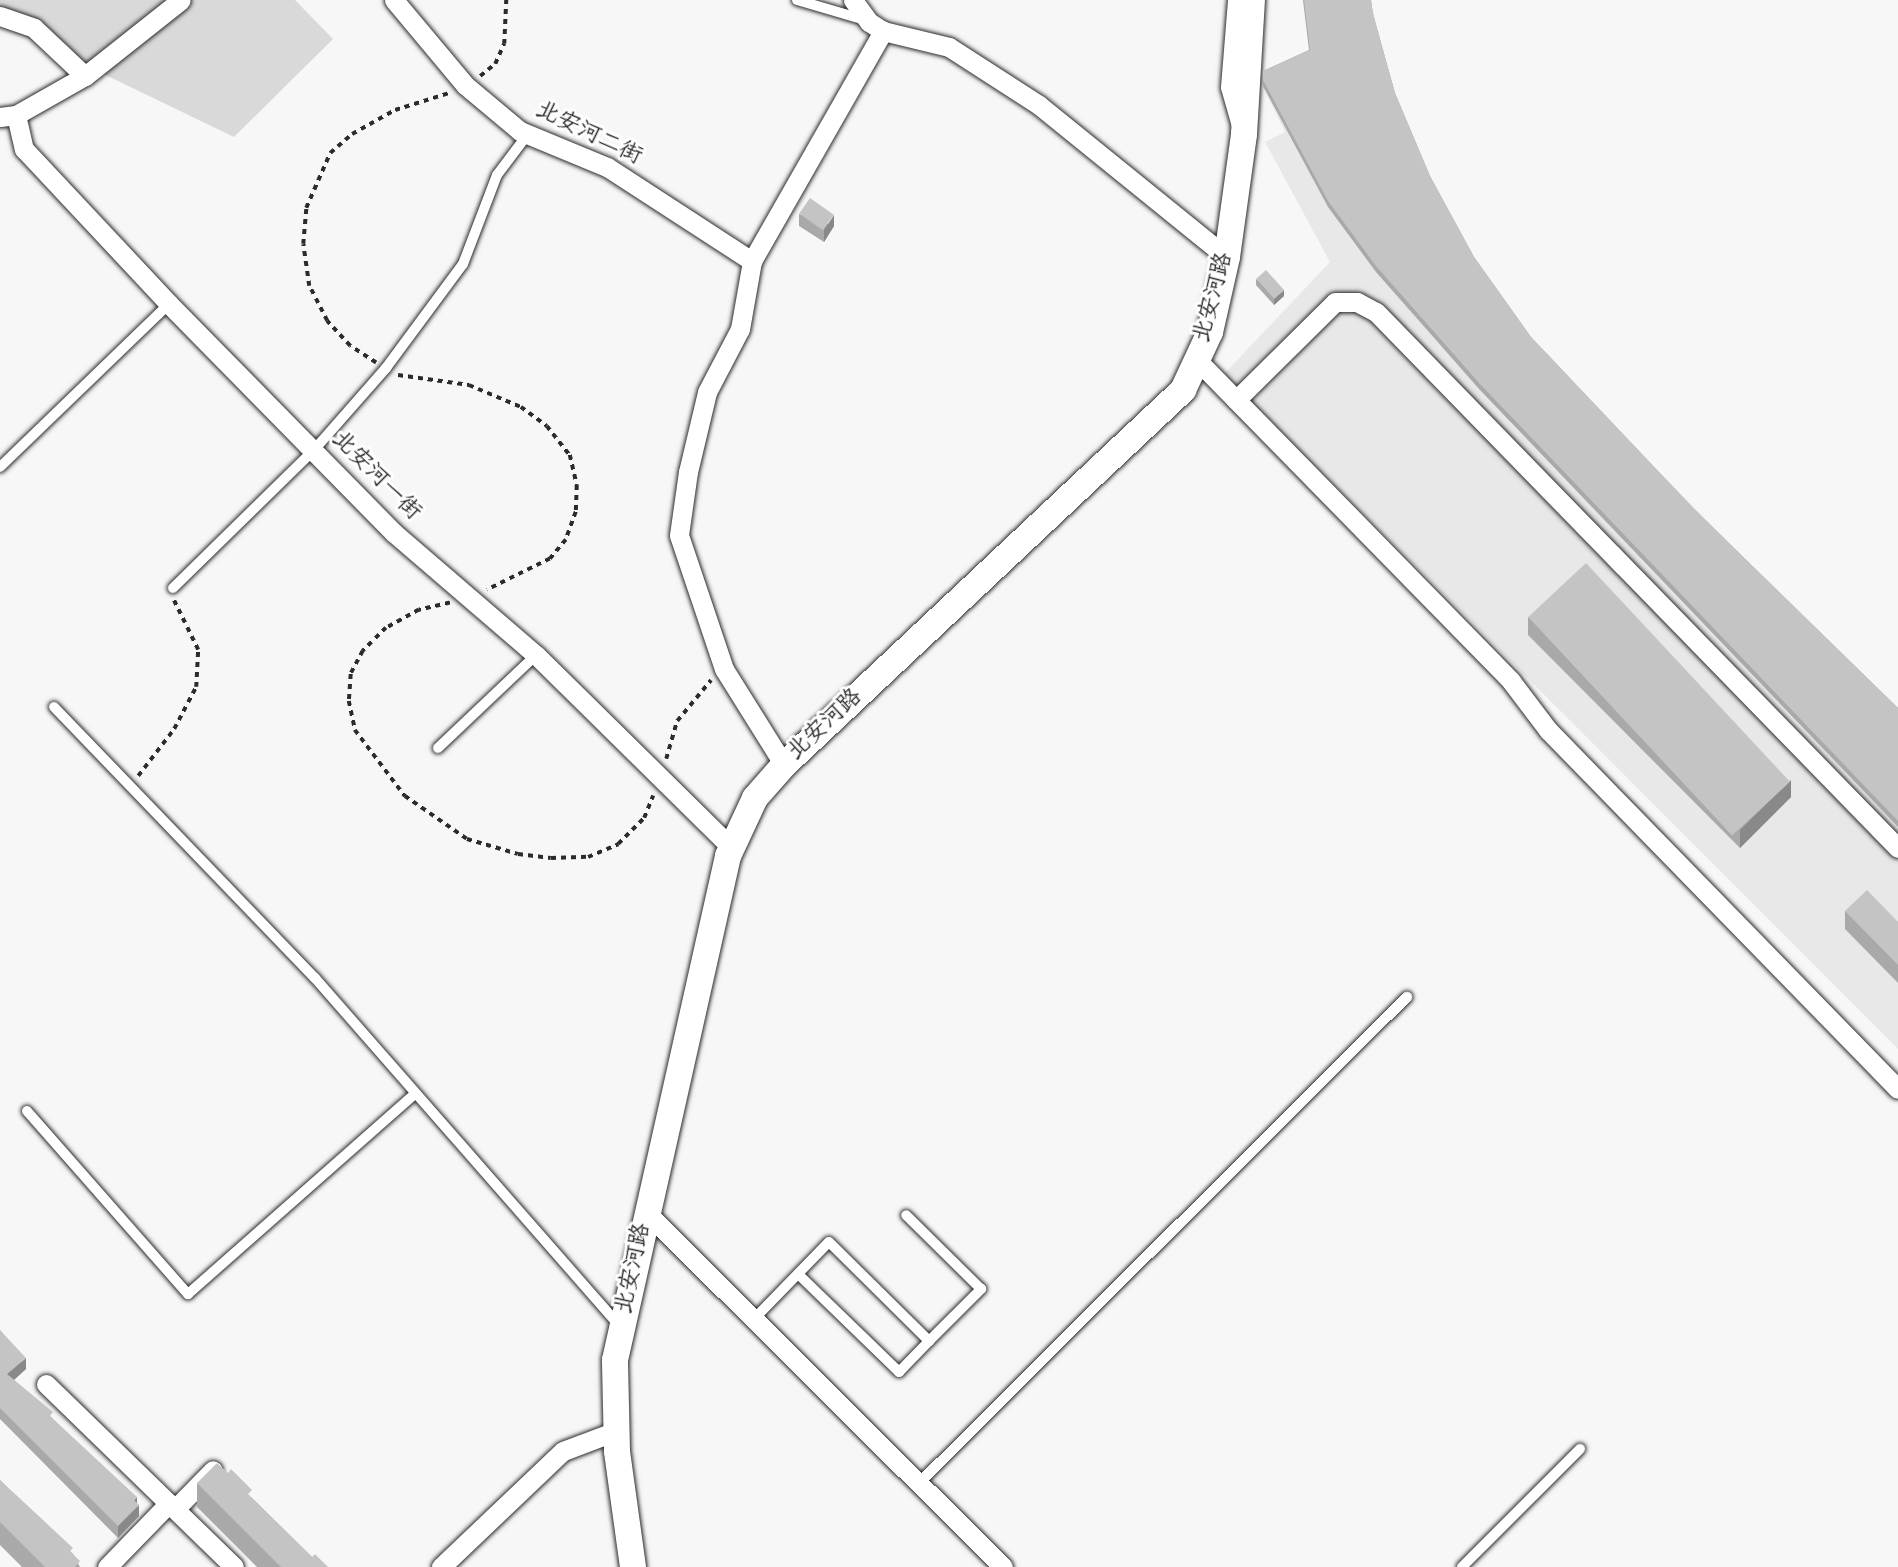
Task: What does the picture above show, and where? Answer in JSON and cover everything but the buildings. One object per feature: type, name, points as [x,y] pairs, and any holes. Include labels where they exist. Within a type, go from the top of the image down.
[{"type":"main road","name":"北安河路","points":[[633,1567],[616,1431],[615,1360],[732,848],[755,798],[784,765],[1182,390],[1210,332],[1227,257],[1244,134],[1252,0]]},
{"type":"street","points":[[8,116],[85,76],[181,0]]},
{"type":"street","name":"北安河二街","points":[[394,0],[465,85],[528,134],[607,167],[752,261]]},
{"type":"street","points":[[853,0],[876,26],[949,47],[1039,106],[1227,257]]},
{"type":"street","points":[[1237,0],[1230,87],[1244,134]]},
{"type":"street","points":[[0,16],[34,28],[85,76]]},
{"type":"street","points":[[784,765],[723,669],[680,535],[688,472],[707,392],[740,329],[752,261],[876,26]]},
{"type":"street","name":"北安河一街","points":[[8,116],[24,149],[169,304],[394,533],[536,655],[732,848]]},
{"type":"street","points":[[1236,400],[1335,302],[1357,302],[1376,312],[1898,848]]},
{"type":"street","points":[[1197,360],[1511,681],[1548,730],[1898,1089]]},
{"type":"street","points":[[647,1213],[1003,1567]]},
{"type":"street","points":[[46,1384],[234,1567]]},
{"type":"street","points":[[441,1567],[563,1451],[616,1431]]},
{"type":"street","points":[[107,1567],[213,1470]]},
{"type":"lane","points":[[797,0],[876,26]]},
{"type":"lane","points":[[173,588],[314,450],[386,368],[463,264],[497,175],[528,134]]},
{"type":"lane","points":[[0,467],[169,304]]},
{"type":"lane","points":[[438,748],[536,655]]},
{"type":"lane","points":[[54,707],[315,978],[622,1329]]},
{"type":"lane","points":[[919,1483],[1407,997]]},
{"type":"lane","points":[[27,1111],[188,1294],[415,1094]]},
{"type":"lane","points":[[798,1274],[899,1372],[981,1289],[906,1214]]},
{"type":"lane","points":[[754,1319],[829,1242],[929,1341]]},
{"type":"lane","points":[[1462,1567],[1580,1449]]},
{"type":"path","points":[[506,0],[508,18],[495,64],[465,85],[428,102],[395,110],[352,134],[330,153],[306,208],[303,244],[309,286],[327,321],[350,346],[398,375],[469,384],[521,407],[547,426],[570,455],[577,485],[576,512],[566,540],[550,559],[470,598],[419,610],[386,628],[363,650],[351,674],[349,701],[355,730],[405,796],[467,839],[518,854],[588,857],[618,844],[644,818],[661,777],[677,721],[697,692],[723,669]]},
{"type":"path","points":[[130,787],[174,729],[196,687],[198,650],[173,599],[173,588]]},
{"type":"shaded area","points":[[0,0],[295,0],[333,39],[234,137],[0,24]]},
{"type":"shaded area","points":[[1303,0],[1370,0],[1395,98],[1430,182],[1474,263],[1531,342],[1898,714],[1898,1049],[1224,374],[1330,262],[1265,142],[1285,132],[1258,77],[1310,55]]}]
